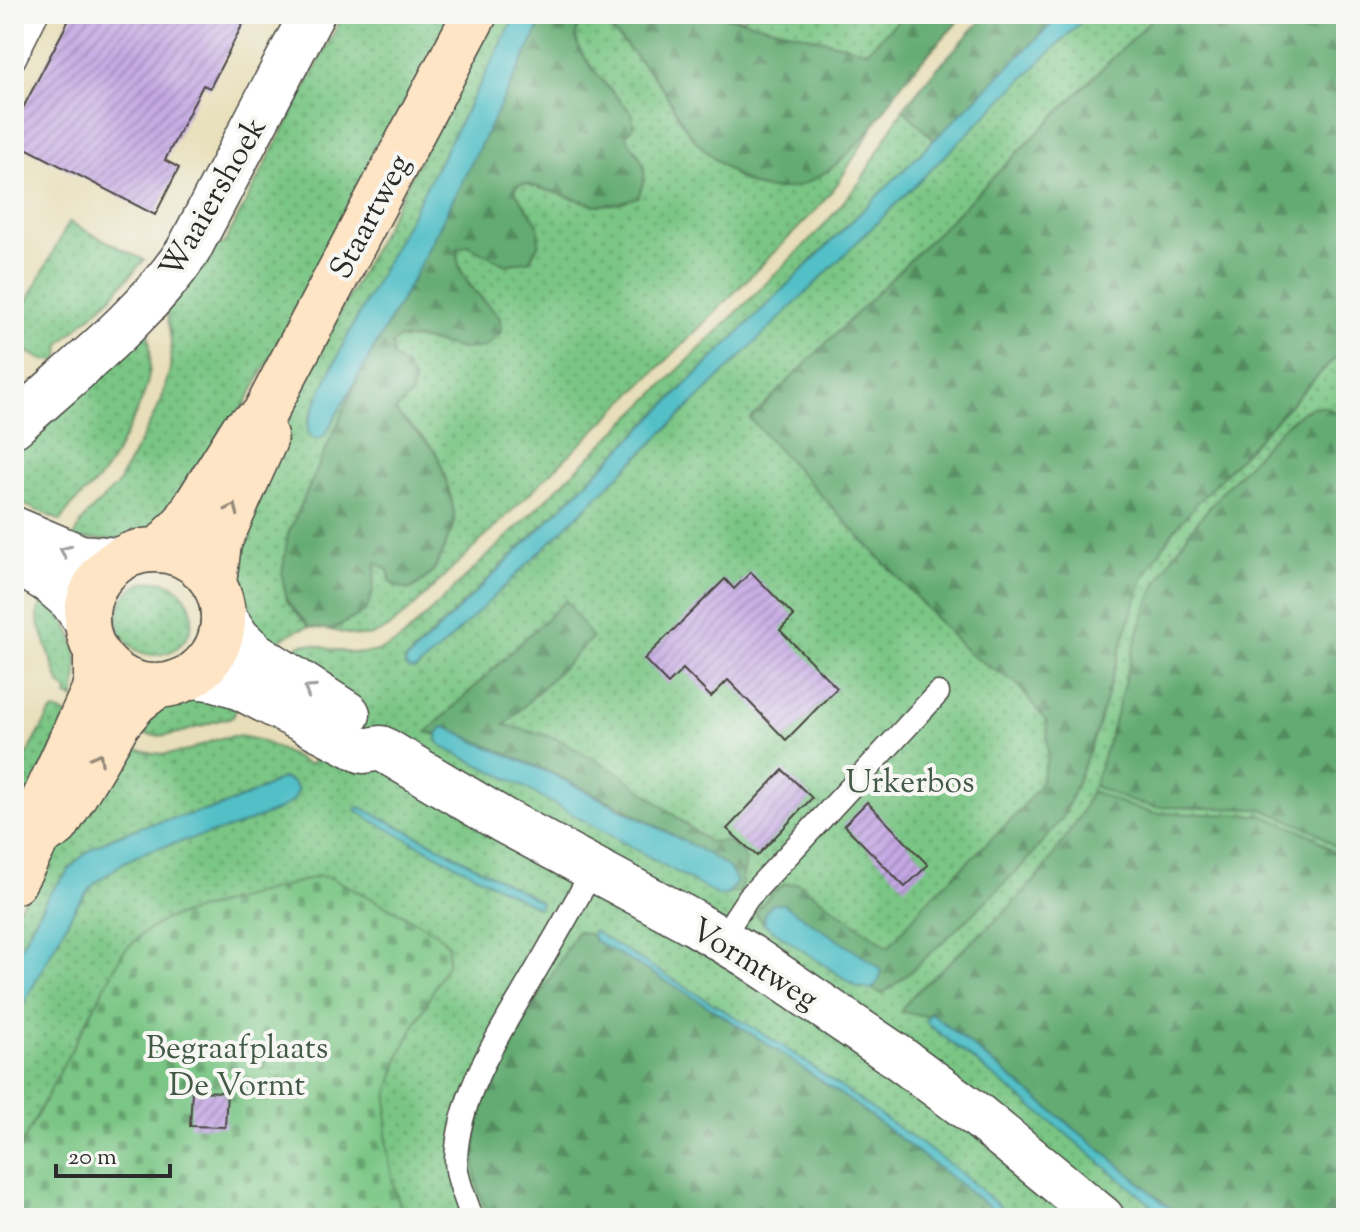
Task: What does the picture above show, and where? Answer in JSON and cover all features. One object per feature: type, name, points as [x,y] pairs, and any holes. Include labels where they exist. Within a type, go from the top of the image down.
[{"type":"main road","name":"Staartweg","points":[[140,555],[186,521],[242,431],[262,418],[475,14]]},
{"type":"main road","name":"Staartweg","points":[[219,600],[219,543],[265,440],[262,418]]},
{"type":"main road","points":[[14,882],[39,836],[57,825],[126,712],[174,681],[202,668],[216,650],[223,629],[219,600],[208,574],[191,560],[181,555],[140,555],[110,567],[95,586],[87,609],[96,680],[37,814],[39,836]]},
{"type":"main road","points":[[92,638],[104,663],[122,678],[133,683],[174,681]]},
{"type":"street","name":"Waaiershoek","points":[[14,425],[135,316],[169,278],[194,239],[312,14]]},
{"type":"street","points":[[14,529],[80,557],[140,555]]},
{"type":"street","points":[[28,568],[71,600],[92,638]]},
{"type":"street","name":"Vormtweg","points":[[219,600],[238,638],[255,654],[375,731],[381,748],[504,821],[721,939],[898,1057],[978,1116],[1102,1218]]},
{"type":"street","name":"Vormtweg","points":[[174,681],[216,679],[235,685],[363,751],[381,748]]},
{"type":"lane","points":[[14,60],[37,14]]},
{"type":"lane","points":[[721,939],[748,898],[938,693]]},
{"type":"lane","points":[[472,1218],[456,1162],[463,1116],[472,1090],[487,1056],[593,869]]},
{"type":"green space","points":[[344,14],[447,14],[449,21],[249,397],[197,483],[160,524],[145,532],[114,540],[73,539],[82,521],[117,485],[161,402],[170,369],[171,341],[167,314],[170,303],[209,248],[224,244]]},
{"type":"green space","points":[[495,14],[517,14],[344,343],[308,423],[309,432],[325,435],[360,374],[288,534],[287,600],[309,627],[297,630],[267,648],[241,610],[232,569],[245,514],[320,352]]},
{"type":"green space","points":[[546,14],[709,14],[867,51],[905,14],[965,14],[904,81],[869,130],[844,157],[814,179],[780,189],[753,185],[713,158],[690,134],[665,92],[621,40],[594,18],[582,19],[577,30],[578,46],[633,114],[633,128],[626,134],[644,169],[638,197],[615,204],[596,205],[524,183],[517,185],[515,191],[538,224],[539,243],[530,260],[506,265],[468,245],[457,249],[460,269],[478,295],[500,317],[501,332],[485,347],[462,349],[421,339],[399,338],[392,344],[393,357],[405,366],[414,382],[410,396],[395,411],[437,455],[453,508],[453,527],[434,569],[417,585],[408,590],[392,584],[388,570],[376,563],[373,590],[366,611],[331,630],[309,627],[287,601],[282,575],[288,534],[360,374],[416,273]]},
{"type":"green space","points":[[709,14],[736,14],[742,19],[748,14],[905,14],[867,51]]},
{"type":"green space","points":[[987,14],[1062,14],[934,140],[903,109]]},
{"type":"green space","name":"Urkerbos","points":[[1069,14],[1346,14],[1346,1218],[14,1218],[14,998],[109,857],[175,835],[283,778],[229,803],[128,831],[94,848],[78,861],[50,895],[14,959],[14,916],[120,742],[147,752],[165,754],[183,752],[223,738],[244,737],[273,746],[309,765],[322,752],[284,659],[291,651],[308,644],[350,653],[368,653],[403,638],[822,228],[860,182],[903,109],[934,140],[406,660],[405,665]]},
{"type":"green space","points":[[1157,14],[1346,14],[1346,346],[1196,504],[1174,530],[1144,576],[1096,733],[1064,816],[1026,862],[974,913],[882,994],[872,989],[877,983],[783,904],[772,904],[765,912],[764,924],[755,912],[784,884],[798,883],[889,947],[924,904],[1016,815],[1039,786],[1048,756],[1047,722],[1016,683],[969,654],[750,419]]},
{"type":"green space","points":[[592,17],[642,62],[699,143],[723,165],[760,188],[833,166],[878,119],[838,183],[816,210],[410,610],[374,635],[331,630],[366,611],[373,590],[376,562],[388,570],[392,584],[408,590],[425,579],[438,563],[454,523],[451,498],[437,455],[394,410],[410,396],[405,366],[393,357],[391,344],[399,338],[421,339],[462,349],[500,317],[465,278],[460,269],[457,249],[468,245],[506,265],[538,224],[515,191],[517,185],[524,183],[596,205],[639,154],[628,142],[625,133],[633,115],[600,78],[578,46],[576,37],[579,25],[582,19]]},
{"type":"green space","points":[[69,222],[144,260],[111,297],[60,344],[57,361],[43,360],[14,345],[14,327]]},
{"type":"green space","points":[[147,328],[151,358],[147,384],[132,422],[103,474],[61,521],[16,501],[14,448]]},
{"type":"green space","points":[[1312,407],[1326,407],[1346,418],[1346,856],[1315,831],[1262,809],[1154,807],[1094,786],[1138,633],[1165,569],[1198,522],[1235,478],[1286,425]]},
{"type":"green space","points":[[148,581],[162,581],[176,587],[186,597],[192,618],[186,639],[176,649],[162,655],[148,655],[134,649],[124,639],[118,625],[118,611],[124,597],[134,587]]},
{"type":"green space","points":[[44,593],[61,616],[74,642],[77,666],[74,699],[67,696],[68,692],[59,683],[38,620],[42,604],[39,602]]},
{"type":"green space","points":[[566,600],[592,638],[505,725],[556,738],[622,775],[709,842],[727,841],[744,854],[740,892],[728,894],[734,887],[728,867],[620,807],[554,774],[446,727],[441,728],[437,735],[427,732]]},
{"type":"green space","points":[[202,695],[240,700],[233,717],[182,732],[157,736],[130,728],[171,703]]},
{"type":"green space","points":[[55,710],[67,715],[14,834],[14,779],[50,713]]},
{"type":"green space","points":[[1091,791],[1154,813],[1261,815],[1312,835],[1346,863],[1346,1218],[1181,1218],[931,1013],[927,1016],[901,1012],[915,993],[1007,910],[1038,877],[1079,818]]},
{"type":"green space","name":"Begraafplaats De Vormt","points":[[320,876],[332,878],[436,932],[448,945],[448,962],[400,1054],[388,1095],[386,1140],[393,1183],[404,1218],[14,1218],[14,1159],[123,952],[142,934],[166,919]]},
{"type":"green space","points":[[577,931],[592,935],[594,940],[682,990],[769,1045],[856,1105],[1004,1218],[488,1218],[475,1173],[475,1141],[481,1110],[499,1067]]},
{"type":"water","points":[[517,14],[546,14],[416,273],[325,435],[313,438],[308,432],[308,424],[344,343]]},
{"type":"water","points":[[1062,14],[1089,14],[439,650],[415,670],[405,665],[406,661]]},
{"type":"water","points":[[446,727],[552,774],[692,845],[728,867],[737,881],[728,894],[719,896],[511,780],[448,750],[438,742],[437,735],[441,728]]},
{"type":"water","points":[[283,778],[298,790],[294,800],[278,810],[235,827],[150,850],[124,862],[94,884],[76,906],[14,1022],[14,959],[49,894],[78,860],[110,839],[143,826],[220,807]]},
{"type":"water","points":[[360,807],[541,903],[538,908],[373,821],[357,811]]},
{"type":"water","points":[[773,904],[783,904],[873,963],[881,970],[876,985],[872,989],[857,987],[764,924],[765,912]]},
{"type":"water","points":[[593,931],[780,1044],[955,1168],[1013,1218],[1004,1218],[856,1105],[769,1045],[682,990],[594,940]]},
{"type":"water","points":[[931,1013],[1181,1218],[1167,1218],[928,1024],[926,1020]]},
{"type":"building","points":[[72,14],[248,14],[210,88],[203,85],[165,160],[179,168],[155,215],[14,142],[14,125]]},
{"type":"building","points":[[751,572],[794,616],[780,630],[837,688],[786,740],[728,680],[711,697],[683,669],[668,684],[644,659],[725,579],[734,589]]},
{"type":"building","points":[[783,770],[812,798],[757,856],[727,829]]},
{"type":"building","points":[[867,802],[928,865],[905,887],[844,825]]},
{"type":"building","points":[[192,1091],[227,1092],[225,1127],[190,1126]]}]
